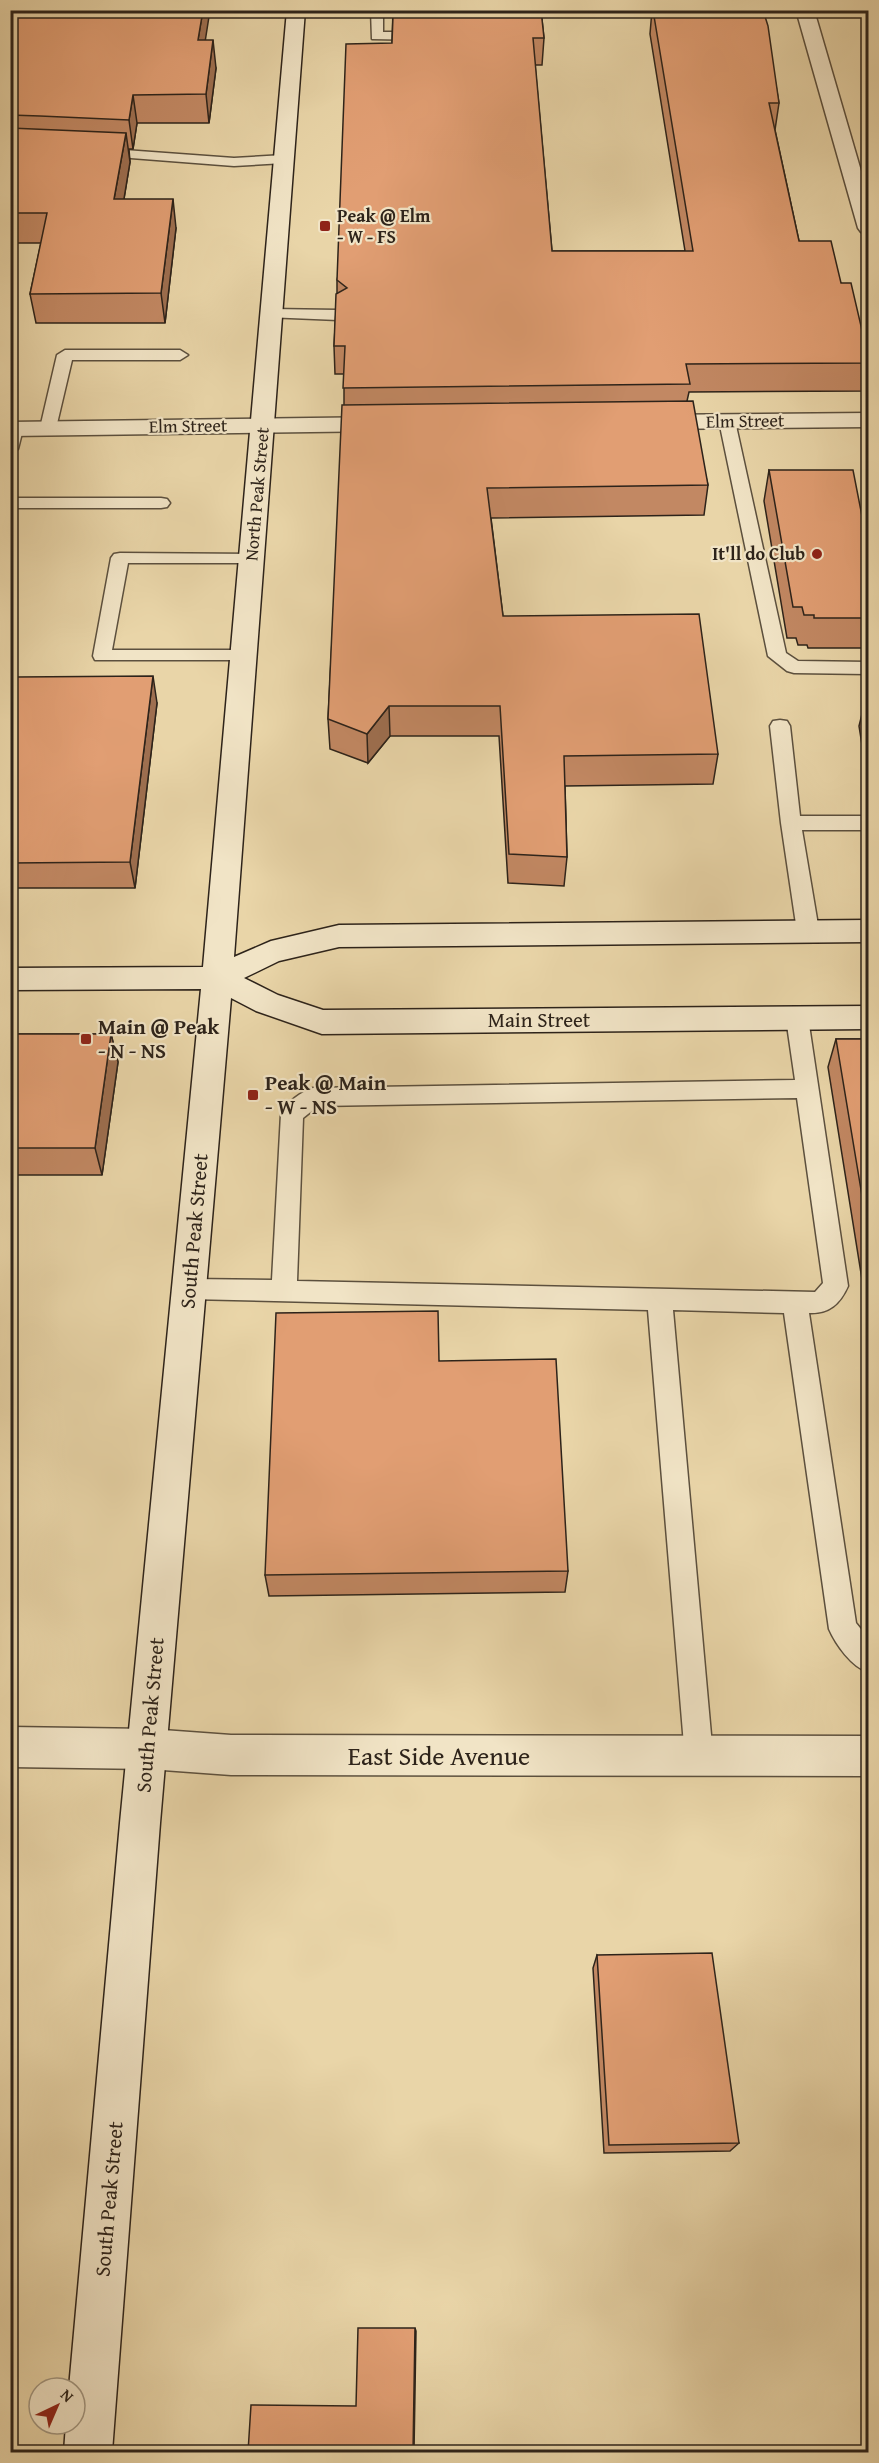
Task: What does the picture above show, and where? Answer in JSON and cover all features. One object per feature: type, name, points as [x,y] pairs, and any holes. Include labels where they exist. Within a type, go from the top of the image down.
[{"type":"main road","name":"North Peak Street","points":[[218,978],[296,10]]},
{"type":"main road","points":[[805,10],[868,228]]},
{"type":"main road","name":"Elm Street","points":[[633,422],[868,420]]},
{"type":"main road","name":"Elm Street","points":[[12,436],[48,428],[411,424]]},
{"type":"main road","name":"Main Street","points":[[10,979],[218,978],[271,952],[339,936],[868,931]]},
{"type":"main road","name":"Main Street","points":[[218,978],[267,1003],[322,1022],[868,1018]]},
{"type":"main road","name":"South Peak Street","points":[[88,2452],[148,1749],[218,978]]},
{"type":"main road","name":"East Side Avenue","points":[[10,1747],[148,1749],[231,1755],[868,1756]]},
{"type":"lane","points":[[377,10],[377,36],[434,36]]},
{"type":"lane","points":[[83,151],[234,162],[284,159]]},
{"type":"lane","points":[[271,315],[338,315]]},
{"type":"lane","points":[[48,428],[65,355],[180,355]]},
{"type":"lane","points":[[727,422],[777,656],[794,667],[868,668]]},
{"type":"lane","points":[[10,503],[161,503]]},
{"type":"lane","points":[[244,656],[102,656],[120,558],[252,558]]},
{"type":"lane","points":[[780,726],[791,823],[808,931]]},
{"type":"lane","points":[[791,823],[868,823]]},
{"type":"lane","points":[[189,1289],[821,1303],[836,1286],[797,1018]]},
{"type":"lane","points":[[284,1291],[292,1114],[313,1097],[808,1089]]},
{"type":"lane","points":[[660,1300],[699,1757]]},
{"type":"lane","points":[[795,1303],[843,1629],[868,1659]]},
{"type":"building","points":[[10,10],[203,10],[198,40],[213,40],[206,94],[133,95],[129,120],[10,115]]},
{"type":"building","points":[[521,10],[541,10],[544,38],[533,38],[552,251],[693,251],[653,10],[763,10],[768,26],[779,103],[769,103],[799,241],[831,241],[841,283],[851,283],[868,363],[686,364],[690,384],[343,388],[345,346],[334,346],[336,294],[347,288],[337,280],[346,44],[392,43],[393,16],[513,16]]},
{"type":"building","points":[[10,128],[126,133],[114,199],[173,199],[161,293],[30,294],[47,213],[10,213]]},
{"type":"building","points":[[693,401],[708,485],[487,488],[503,616],[699,614],[718,754],[564,756],[567,857],[509,854],[500,706],[389,706],[367,734],[328,719],[342,405]]},
{"type":"building","points":[[769,470],[853,470],[868,547],[868,618],[814,618],[814,615],[804,615],[802,607],[793,607]]},
{"type":"building","points":[[153,676],[130,862],[10,863],[10,708],[16,677]]},
{"type":"building","points":[[864,706],[868,706],[868,734]]},
{"type":"building","points":[[10,1034],[111,1034],[95,1148],[10,1148]]},
{"type":"building","points":[[836,1039],[868,1039],[868,1232]]},
{"type":"building","points":[[438,1311],[439,1361],[556,1359],[568,1571],[265,1575],[276,1313]]},
{"type":"building","points":[[712,1953],[739,2143],[609,2145],[597,1955]]},
{"type":"building","points":[[358,2328],[415,2328],[413,2452],[248,2452],[251,2405],[356,2406]]},
{"type":"place","name":"Peak @ Elm - W - FS","points":[[325,226]]},
{"type":"place","name":"It'll do Club","points":[[817,554]]},
{"type":"place","name":"Main @ Peak - N - NS","points":[[86,1039]]},
{"type":"place","name":"Peak @ Main - W - NS","points":[[253,1095]]}]
